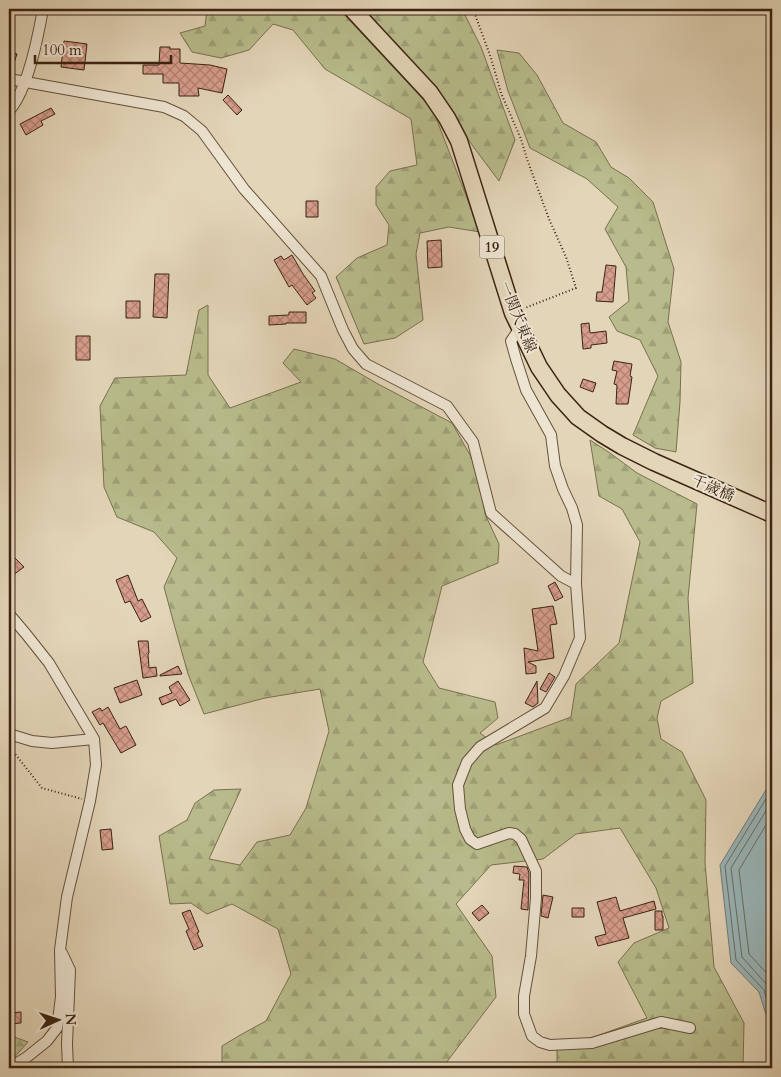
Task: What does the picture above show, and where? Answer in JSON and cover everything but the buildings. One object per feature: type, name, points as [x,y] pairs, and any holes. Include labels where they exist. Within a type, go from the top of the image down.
[{"type":"main road","name":"一関大東線","points":[[352,9],[430,93],[447,118],[459,141],[513,313],[539,367],[558,395],[578,417],[622,446],[654,462]]},
{"type":"main road","name":"千歳橋","points":[[654,462],[772,514]]},
{"type":"street","points":[[9,111],[25,82],[43,9]]},
{"type":"street","points":[[9,79],[164,107],[184,116],[202,131],[244,189],[321,276],[343,330],[353,349],[366,364],[447,406],[473,442],[491,513],[561,576],[576,584]]},
{"type":"street","points":[[520,328],[511,340],[516,359],[526,390],[551,435],[555,466],[577,525],[576,584],[580,638],[564,676],[545,708],[480,747],[467,762],[458,785],[460,809],[465,829],[470,839],[478,844],[509,833],[515,834],[521,838],[536,871],[536,898],[531,956],[524,996],[524,1014],[532,1036],[540,1042],[550,1045],[592,1043],[661,1022],[690,1028]]},
{"type":"street","points":[[9,614],[49,663],[94,739],[96,766],[67,897],[60,950],[61,997],[57,1028],[47,1041],[9,1068]]},
{"type":"street","points":[[9,734],[52,743],[94,739]]},
{"type":"street","points":[[60,950],[70,970],[68,1068]]},
{"type":"path","points":[[473,9],[491,58],[501,93],[521,139],[526,159],[566,257],[576,288],[513,313]]},
{"type":"path","points":[[9,746],[42,788],[90,800]]},
{"type":"green space","points":[[207,9],[339,9],[433,110],[480,232],[449,227],[420,233],[416,254],[423,320],[395,338],[364,344],[336,277],[357,258],[387,245],[389,225],[376,205],[376,187],[390,171],[417,165],[411,119],[325,69],[293,30],[273,24],[249,50],[221,58],[192,52],[180,33],[205,26]]},
{"type":"green space","points":[[365,9],[462,9],[481,47],[515,140],[499,181],[433,89]]},
{"type":"green space","points":[[497,50],[519,53],[537,75],[563,123],[596,142],[611,167],[629,178],[653,202],[674,269],[668,322],[681,362],[676,452],[655,448],[633,435],[658,376],[640,340],[617,331],[609,317],[629,301],[626,267],[605,229],[618,207],[587,179],[530,148],[508,91]]},
{"type":"green space","points":[[208,305],[208,375],[230,408],[301,382],[283,363],[294,349],[335,359],[452,423],[479,471],[485,514],[499,544],[498,563],[442,586],[423,662],[439,688],[495,702],[498,718],[480,733],[496,745],[571,717],[576,684],[619,643],[640,542],[622,509],[599,496],[590,440],[637,473],[697,504],[688,598],[693,683],[661,701],[657,718],[661,739],[682,752],[706,800],[705,863],[714,967],[744,1023],[743,1068],[557,1068],[557,1050],[647,1018],[618,962],[634,943],[669,928],[656,888],[620,828],[576,834],[543,859],[491,865],[456,904],[492,956],[496,997],[446,1063],[458,1068],[222,1067],[222,1046],[266,1021],[291,974],[278,929],[232,904],[207,914],[191,903],[170,904],[159,836],[187,820],[195,803],[214,790],[241,789],[209,859],[240,865],[257,842],[290,835],[306,808],[329,731],[320,689],[265,698],[204,714],[188,674],[164,587],[177,558],[154,532],[117,517],[104,487],[100,406],[115,378],[186,375],[199,310]]},
{"type":"green space","points":[[9,1035],[28,1042],[10,1062],[9,1061]]},
{"type":"water","points":[[772,780],[772,1034],[759,992],[731,963],[720,865]]}]
